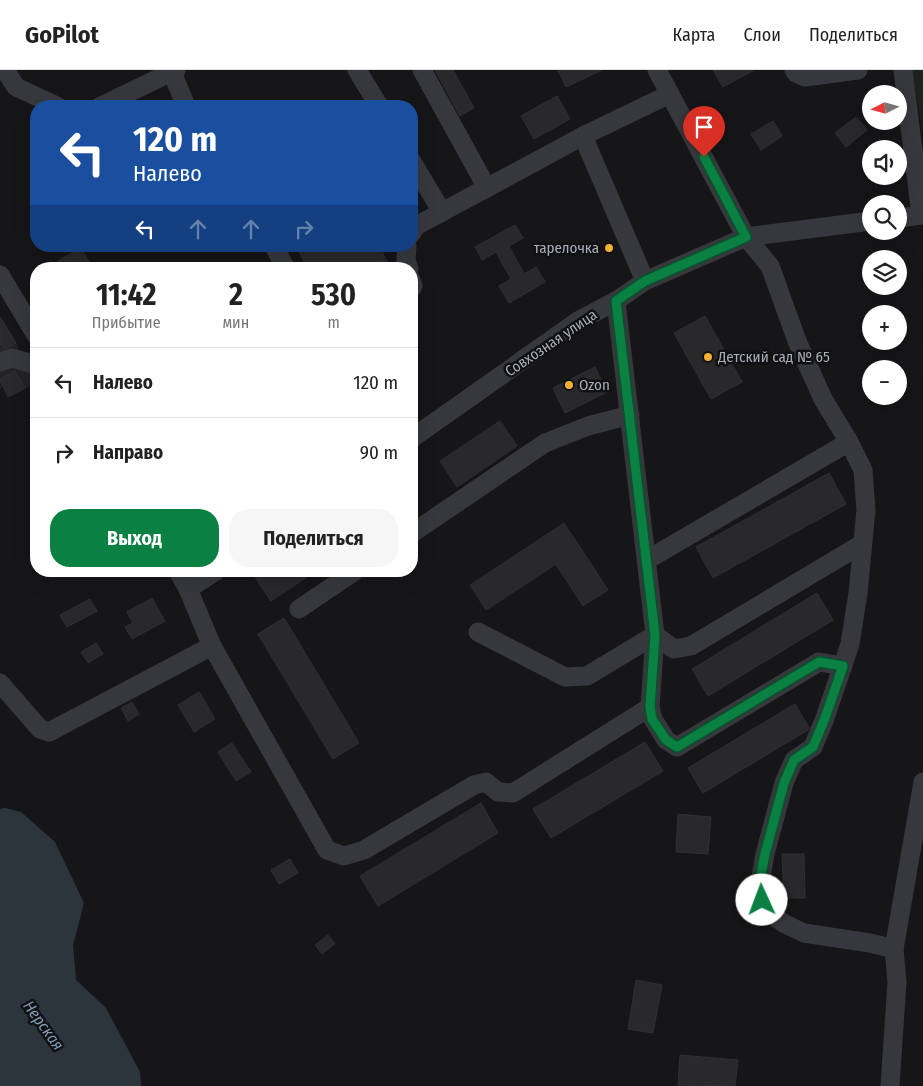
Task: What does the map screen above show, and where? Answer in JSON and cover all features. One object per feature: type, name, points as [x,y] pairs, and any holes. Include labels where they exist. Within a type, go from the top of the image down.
[{"type":"street","points":[[5,70],[16,87],[45,100]]},
{"type":"street","points":[[357,70],[375,100]]},
{"type":"street","points":[[422,70],[487,188]]},
{"type":"street","points":[[657,70],[746,237],[770,266],[796,341],[823,399],[849,442],[863,470],[866,510],[858,593],[850,644],[813,747],[794,760],[784,783],[765,854],[758,889],[765,910],[785,924],[804,933],[870,943],[894,949]]},
{"type":"street","points":[[794,70],[805,77],[858,70]]},
{"type":"street","points":[[903,70],[922,215],[907,217]]},
{"type":"street","points":[[113,100],[173,71],[184,100]]},
{"type":"street","points":[[418,225],[582,136],[670,94]]},
{"type":"street","points":[[582,136],[645,281]]},
{"type":"street","points":[[418,172],[442,212]]},
{"type":"street","name":"Совхозная улица","points":[[418,433],[578,321],[616,301],[645,281],[746,237],[862,222]]},
{"type":"street","points":[[0,275],[30,325]]},
{"type":"street","points":[[616,301],[655,635],[650,707],[652,719],[666,740],[677,747],[819,662],[843,666]]},
{"type":"street","points":[[0,362],[12,358],[30,362]]},
{"type":"street","points":[[418,525],[545,443],[588,426],[630,414]]},
{"type":"street","points":[[646,560],[849,442]]},
{"type":"street","points":[[655,635],[674,649],[691,646],[862,544]]},
{"type":"street","points":[[181,577],[212,646],[327,850],[344,856],[364,850],[474,785],[486,782],[498,792],[513,794],[650,707]]},
{"type":"street","points":[[188,589],[207,577]]},
{"type":"street","points":[[299,609],[346,577]]},
{"type":"street","points":[[478,632],[565,677],[587,676],[655,635]]},
{"type":"street","points":[[0,683],[40,729],[49,732],[212,646]]},
{"type":"street","points":[[890,1086],[898,982],[894,949],[923,782]]},
{"type":"shaded area","points":[[912,70],[923,70],[923,134],[912,73]]},
{"type":"shaded area","points":[[0,317],[30,370],[30,386],[8,397],[3,387],[0,389]]},
{"type":"water","name":"Нерская","points":[[5,808],[21,812],[55,842],[84,903],[73,945],[76,980],[106,1008],[140,1072],[141,1086],[0,1086],[0,809]]},
{"type":"building","points":[[435,70],[453,70],[474,108],[460,116]]},
{"type":"building","points":[[558,70],[602,70],[566,87]]},
{"type":"building","points":[[713,70],[754,70],[723,87]]},
{"type":"building","points":[[557,96],[570,119],[534,139],[521,116]]},
{"type":"building","points":[[856,117],[862,124],[862,130],[867,130],[846,147],[835,133]]},
{"type":"building","points":[[773,121],[782,136],[761,150],[751,134]]},
{"type":"building","points":[[515,225],[523,238],[509,246],[524,274],[536,267],[545,282],[509,303],[499,286],[511,279],[496,252],[482,260],[475,247]]},
{"type":"building","points":[[74,252],[83,252],[89,262],[59,262]]},
{"type":"building","points":[[299,252],[382,252],[387,262],[304,262]]},
{"type":"building","name":"Детский сад № 65","points":[[705,316],[742,382],[711,399],[674,333]]},
{"type":"building","points":[[0,317],[16,343],[4,349],[0,343]]},
{"type":"building","points":[[595,367],[607,392],[565,413],[553,388]]},
{"type":"building","points":[[15,371],[25,388],[8,397],[0,379]]},
{"type":"building","points":[[500,421],[517,446],[457,487],[440,461]]},
{"type":"building","points":[[829,473],[846,504],[713,578],[696,547]]},
{"type":"building","points":[[564,523],[608,590],[583,606],[556,564],[486,610],[470,585]]},
{"type":"building","points":[[255,577],[307,577],[271,601]]},
{"type":"building","points":[[817,593],[833,620],[708,696],[692,669]]},
{"type":"building","points":[[152,598],[165,621],[132,639],[125,627],[133,623],[127,612]]},
{"type":"building","points":[[90,599],[97,611],[67,627],[60,615]]},
{"type":"building","points":[[284,618],[359,743],[333,759],[258,634]]},
{"type":"building","points":[[96,643],[103,654],[88,663],[81,652]]},
{"type":"building","points":[[199,692],[215,719],[194,732],[178,705]]},
{"type":"building","points":[[132,702],[139,714],[128,721],[121,708]]},
{"type":"building","points":[[795,704],[809,728],[808,730],[703,793],[688,768]]},
{"type":"building","points":[[645,742],[663,771],[551,838],[533,809]]},
{"type":"building","points":[[232,743],[251,772],[236,781],[218,752]]},
{"type":"building","points":[[481,803],[498,833],[378,906],[360,876]]},
{"type":"building","points":[[678,814],[711,817],[708,854],[676,852]]},
{"type":"building","points":[[782,854],[804,854],[805,898],[784,898]]},
{"type":"building","points":[[290,859],[298,873],[279,884],[271,870]]},
{"type":"building","points":[[328,935],[335,944],[322,954],[315,945]]},
{"type":"building","points":[[636,980],[662,985],[653,1033],[628,1029]]},
{"type":"building","points":[[680,1055],[738,1060],[735,1086],[678,1085]]},
{"type":"place","name":"тарелочка","points":[[609,248]]},
{"type":"place","name":"Детский сад № 65","points":[[708,357]]},
{"type":"place","name":"Ozon","points":[[569,385]]},
{"type":"route","points":[[704,157],[746,237],[645,281],[616,301],[655,635],[650,707],[652,719],[666,740],[677,747],[819,662],[843,666],[813,747],[794,760],[784,783],[765,854],[758,889],[762,900]]}]
